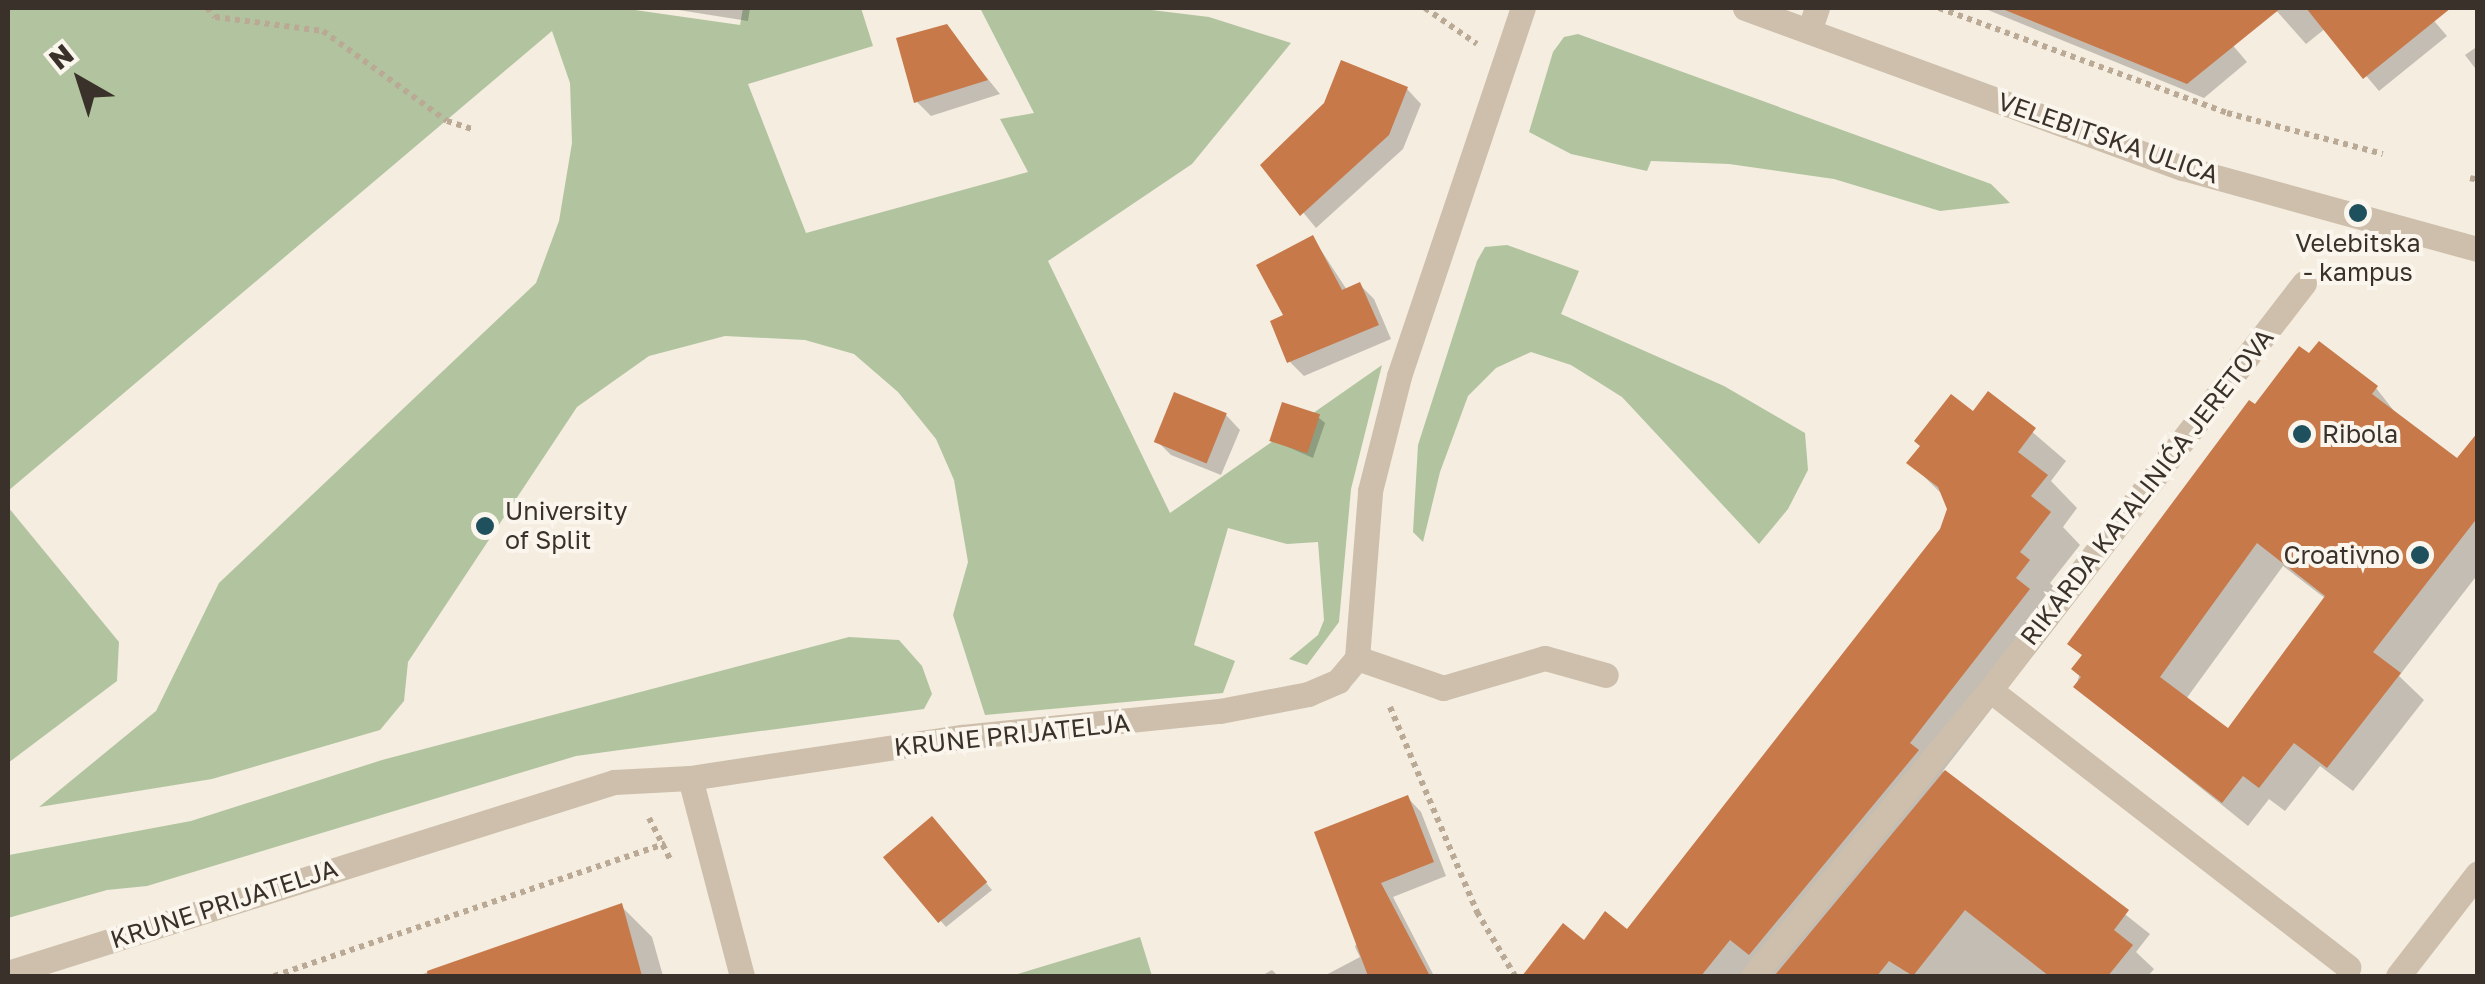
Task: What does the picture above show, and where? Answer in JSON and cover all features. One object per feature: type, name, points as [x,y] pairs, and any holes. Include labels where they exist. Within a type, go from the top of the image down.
[{"type":"street","points":[[1523,8],[1399,376],[1370,491],[1357,658],[1443,688],[1546,658],[1606,674]]},
{"type":"street","name":"VELEBITSKA ULICA","points":[[1744,8],[1813,19],[2183,168],[2478,249]]},
{"type":"street","name":"RIKARDA KATALINIĆA JERETOVA","points":[[1752,976],[1990,690],[2304,283]]},
{"type":"street","name":"KRUNE PRIJATELJA","points":[[8,974],[614,782],[690,778],[962,737],[1220,711],[1308,694],[1338,681],[1357,658]]},
{"type":"street","points":[[1990,690],[2348,967]]},
{"type":"street","points":[[690,778],[742,976]]},
{"type":"street","points":[[2398,976],[2478,872]]},
{"type":"path","points":[[207,8],[216,17],[323,32],[447,121],[475,130]]},
{"type":"path","points":[[1939,8],[2227,113],[2383,154]]},
{"type":"path","points":[[1357,658],[1404,728],[1478,912],[1516,976]]},
{"type":"path","points":[[640,813],[654,821],[678,879]]},
{"type":"path","points":[[274,976],[665,844]]},
{"type":"green space","points":[[8,8],[621,8],[740,25],[743,8],[861,8],[873,46],[748,84],[806,233],[1028,172],[1000,119],[1034,113],[980,8],[1135,8],[1209,17],[1291,43],[1192,164],[1048,261],[1170,513],[1382,365],[1351,489],[1339,622],[1307,665],[1289,659],[1318,635],[1324,620],[1318,542],[1287,544],[1228,528],[1194,645],[1235,661],[1223,693],[985,715],[953,615],[968,562],[954,480],[936,439],[898,392],[854,354],[805,340],[725,336],[649,356],[577,407],[408,662],[404,701],[380,730],[212,779],[39,807],[156,711],[219,583],[536,283],[559,221],[572,143],[570,83],[552,31],[8,491]]},
{"type":"green space","points":[[1578,34],[1991,184],[2010,203],[1940,211],[1834,179],[1729,164],[1651,161],[1647,171],[1571,154],[1529,132],[1553,52],[1564,37]]},
{"type":"green space","points":[[1507,245],[1579,271],[1561,314],[1724,386],[1805,433],[1808,470],[1788,509],[1759,544],[1622,397],[1571,365],[1531,352],[1496,368],[1468,396],[1440,472],[1423,542],[1413,532],[1418,445],[1477,261],[1485,247]]},
{"type":"green space","points":[[8,507],[119,642],[117,681],[8,763]]},
{"type":"green space","points":[[849,637],[899,640],[922,666],[932,694],[924,709],[576,756],[147,886],[107,890],[8,918],[9,855],[191,821],[382,760]]},
{"type":"green space","points":[[1140,937],[1152,976],[1011,976]]},
{"type":"building","points":[[2000,8],[2281,8],[2187,84]]},
{"type":"building","points":[[2306,8],[2451,8],[2363,79]]},
{"type":"building","points":[[947,24],[988,80],[914,103],[896,38]]},
{"type":"building","points":[[1341,60],[1408,87],[1389,135],[1300,216],[1260,165],[1324,103]]},
{"type":"building","points":[[1313,235],[1342,290],[1360,282],[1379,325],[1287,363],[1270,321],[1283,315],[1256,265]]},
{"type":"building","points":[[2319,341],[2378,386],[2372,394],[2457,458],[2478,432],[2478,517],[2373,652],[2401,673],[2327,768],[2294,743],[2259,788],[2243,776],[2222,803],[2073,687],[2081,677],[2071,669],[2082,655],[2067,644],[2249,400],[2255,404],[2299,346],[2309,353]],"holes":[[[2257,543],[2325,596],[2228,728],[2160,677]]]},
{"type":"building","points":[[1988,391],[2036,428],[2018,452],[2048,475],[2031,496],[2051,512],[2020,552],[2030,560],[2016,578],[2030,589],[1910,743],[1919,750],[1749,955],[1730,940],[1701,976],[1522,976],[1563,923],[1584,940],[1605,911],[1627,929],[1940,529],[1947,509],[1938,487],[1906,463],[1920,446],[1914,441],[1951,394],[1973,411]]},
{"type":"building","points":[[1174,392],[1227,413],[1207,463],[1154,442]]},
{"type":"building","points":[[1282,402],[1320,414],[1307,453],[1269,441]]},
{"type":"building","points":[[1945,770],[2129,910],[2114,930],[2133,945],[2108,976],[2049,976],[1965,910],[1913,976],[1889,961],[1877,976],[1775,975]]},
{"type":"building","points":[[1408,795],[1434,862],[1381,883],[1430,976],[1368,976],[1314,832]]},
{"type":"building","points":[[932,816],[987,882],[938,923],[883,857]]},
{"type":"building","points":[[622,903],[642,976],[428,976],[427,971]]},
{"type":"place","name":"Velebitska - kampus","points":[[2358,213]]},
{"type":"place","name":"Ribola","points":[[2302,434]]},
{"type":"place","name":"University of Split","points":[[485,526]]},
{"type":"place","name":"Croativno","points":[[2420,555]]}]
